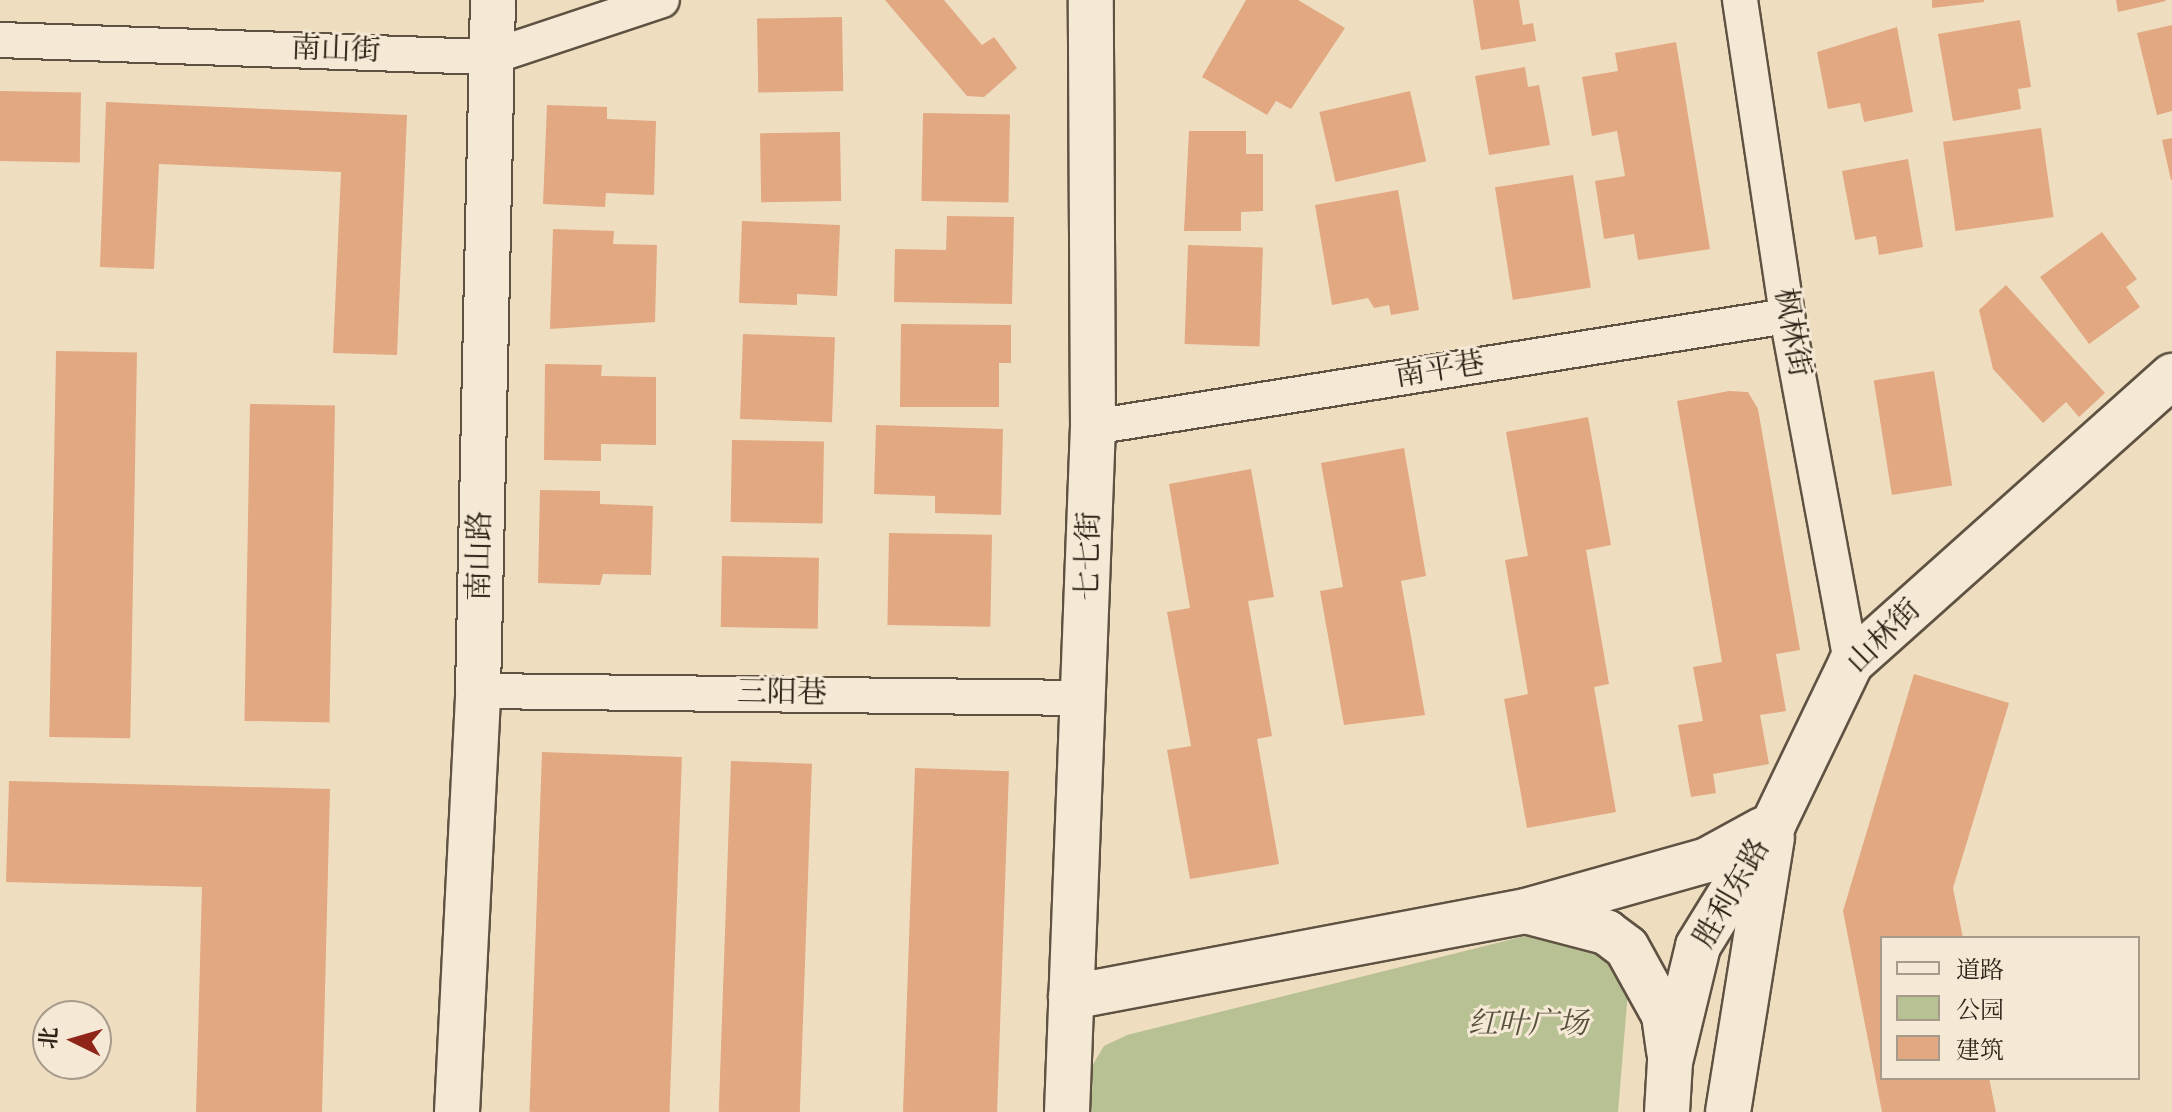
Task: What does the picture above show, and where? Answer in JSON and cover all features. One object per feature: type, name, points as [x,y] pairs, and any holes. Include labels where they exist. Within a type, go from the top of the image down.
[{"type":"main road","name":"南山路","points":[[457,1112],[478,691],[493,0]]},
{"type":"main road","name":"七七街","points":[[1067,1112],[1086,698],[1093,427],[1091,0]]},
{"type":"main road","name":"山林街","points":[[1774,823],[1851,663],[2172,376]]},
{"type":"main road","points":[[1071,997],[1526,911],[1707,860],[1774,823]]},
{"type":"main road","name":"胜利东路","points":[[1667,1112],[1670,1062],[1698,946],[1774,823]]},
{"type":"main road","name":"胜利东路","points":[[1728,1112],[1742,988],[1774,823]]},
{"type":"main road","points":[[1526,911],[1606,932],[1627,948],[1664,1015],[1670,1062]]},
{"type":"street","name":"南山街","points":[[0,40],[491,57],[662,0]]},
{"type":"street","name":"枫林街","points":[[1740,0],[1787,316],[1851,663]]},
{"type":"street","name":"南平巷","points":[[1093,427],[1787,316]]},
{"type":"street","name":"三阳巷","points":[[478,691],[1086,698]]},
{"type":"green space","name":"红叶广场","points":[[1525,936],[1602,946],[1628,991],[1618,1112],[1088,1112],[1092,1066],[1104,1046],[1127,1035]]},
{"type":"building","points":[[885,0],[944,0],[982,45],[994,37],[1017,68],[984,97],[967,96]]},
{"type":"building","points":[[1246,0],[1298,0],[1345,28],[1291,109],[1276,101],[1267,115],[1202,77]]},
{"type":"building","points":[[1473,0],[1519,0],[1523,25],[1533,23],[1536,41],[1481,50]]},
{"type":"building","points":[[1932,0],[1984,0],[1984,2],[1932,8]]},
{"type":"building","points":[[2116,0],[2165,0],[2166,1],[2118,12]]},
{"type":"building","points":[[842,17],[843,91],[758,92],[757,18]]},
{"type":"building","points":[[2020,20],[2031,87],[2018,89],[2021,109],[1953,121],[1938,34]]},
{"type":"building","points":[[2172,25],[2172,111],[2157,115],[2137,33]]},
{"type":"building","points":[[1897,27],[1913,112],[1864,122],[1860,103],[1828,109],[1817,52]]},
{"type":"building","points":[[1676,42],[1710,249],[1638,260],[1634,234],[1604,239],[1595,181],[1625,176],[1617,131],[1592,136],[1582,77],[1618,71],[1615,53]]},
{"type":"building","points":[[1525,67],[1528,87],[1539,85],[1550,145],[1489,155],[1475,76]]},
{"type":"building","points":[[0,91],[81,92],[80,162],[0,161]]},
{"type":"building","points":[[1410,91],[1426,161],[1336,182],[1319,112]]},
{"type":"building","points":[[106,102],[407,115],[397,355],[333,353],[341,172],[159,164],[154,269],[100,267]]},
{"type":"building","points":[[547,105],[607,107],[607,119],[656,121],[654,195],[606,193],[605,207],[543,204]]},
{"type":"building","points":[[923,113],[1010,115],[1008,203],[921,201]]},
{"type":"building","points":[[2041,128],[2054,217],[1955,231],[1943,142]]},
{"type":"building","points":[[1189,131],[1246,131],[1246,154],[1263,154],[1263,211],[1241,212],[1241,231],[1184,231]]},
{"type":"building","points":[[840,132],[841,201],[761,202],[760,133]]},
{"type":"building","points":[[2172,138],[2172,180],[2171,180],[2162,140]]},
{"type":"building","points":[[1908,159],[1923,247],[1879,255],[1876,236],[1855,240],[1842,171]]},
{"type":"building","points":[[1573,175],[1591,288],[1513,300],[1495,187]]},
{"type":"building","points":[[1398,190],[1419,310],[1391,315],[1389,305],[1374,308],[1368,298],[1332,305],[1315,205]]},
{"type":"building","points":[[947,216],[1014,217],[1012,304],[894,302],[895,249],[946,250]]},
{"type":"building","points":[[742,221],[840,225],[837,296],[797,294],[797,305],[739,303]]},
{"type":"building","points":[[553,229],[614,231],[613,244],[657,245],[655,322],[550,329]]},
{"type":"building","points":[[2102,232],[2137,279],[2126,287],[2140,307],[2089,344],[2040,277]]},
{"type":"building","points":[[1188,245],[1263,248],[1259,347],[1185,344]]},
{"type":"building","points":[[2006,285],[2105,393],[2079,417],[2066,402],[2043,423],[1993,369],[1979,310]]},
{"type":"building","points":[[901,324],[1011,325],[1011,363],[999,363],[999,407],[900,407]]},
{"type":"building","points":[[743,334],[835,337],[832,422],[740,419]]},
{"type":"building","points":[[56,351],[137,352],[130,738],[49,737]]},
{"type":"building","points":[[545,364],[602,365],[601,376],[656,377],[656,445],[601,444],[601,461],[544,460]]},
{"type":"building","points":[[1934,371],[1952,486],[1892,495],[1874,381]]},
{"type":"building","points":[[1729,391],[1748,392],[1758,409],[1800,650],[1776,654],[1786,711],[1760,715],[1769,764],[1713,774],[1716,793],[1691,797],[1678,725],[1703,721],[1693,667],[1722,662],[1677,401]]},
{"type":"building","points":[[250,404],[335,405],[329,722],[244,721]]},
{"type":"building","points":[[1588,417],[1611,545],[1586,550],[1609,684],[1594,687],[1616,812],[1527,828],[1504,699],[1528,694],[1505,560],[1528,556],[1506,432]]},
{"type":"building","points":[[876,425],[1003,429],[1001,515],[935,513],[935,496],[874,494]]},
{"type":"building","points":[[732,440],[824,442],[823,524],[731,522]]},
{"type":"building","points":[[1404,448],[1426,576],[1401,581],[1425,715],[1344,725],[1320,591],[1343,587],[1321,463]]},
{"type":"building","points":[[1251,469],[1274,597],[1248,601],[1272,736],[1257,739],[1279,864],[1190,879],[1167,750],[1191,746],[1167,612],[1190,608],[1169,484]]},
{"type":"building","points":[[540,490],[600,491],[600,504],[653,506],[651,575],[603,574],[600,585],[538,583]]},
{"type":"building","points":[[889,533],[992,535],[990,627],[887,625]]},
{"type":"building","points":[[722,556],[819,558],[818,629],[721,627]]},
{"type":"building","points":[[1914,674],[2009,703],[1953,888],[1963,936],[1880,936],[1880,1080],[1989,1080],[1996,1112],[1882,1112],[1843,911]]},
{"type":"building","points":[[542,752],[682,757],[670,1112],[529,1112]]},
{"type":"building","points":[[731,761],[812,764],[800,1112],[719,1112]]},
{"type":"building","points":[[915,768],[1009,771],[997,1112],[903,1112]]},
{"type":"building","points":[[9,781],[330,789],[322,1112],[196,1112],[202,887],[6,882]]}]
